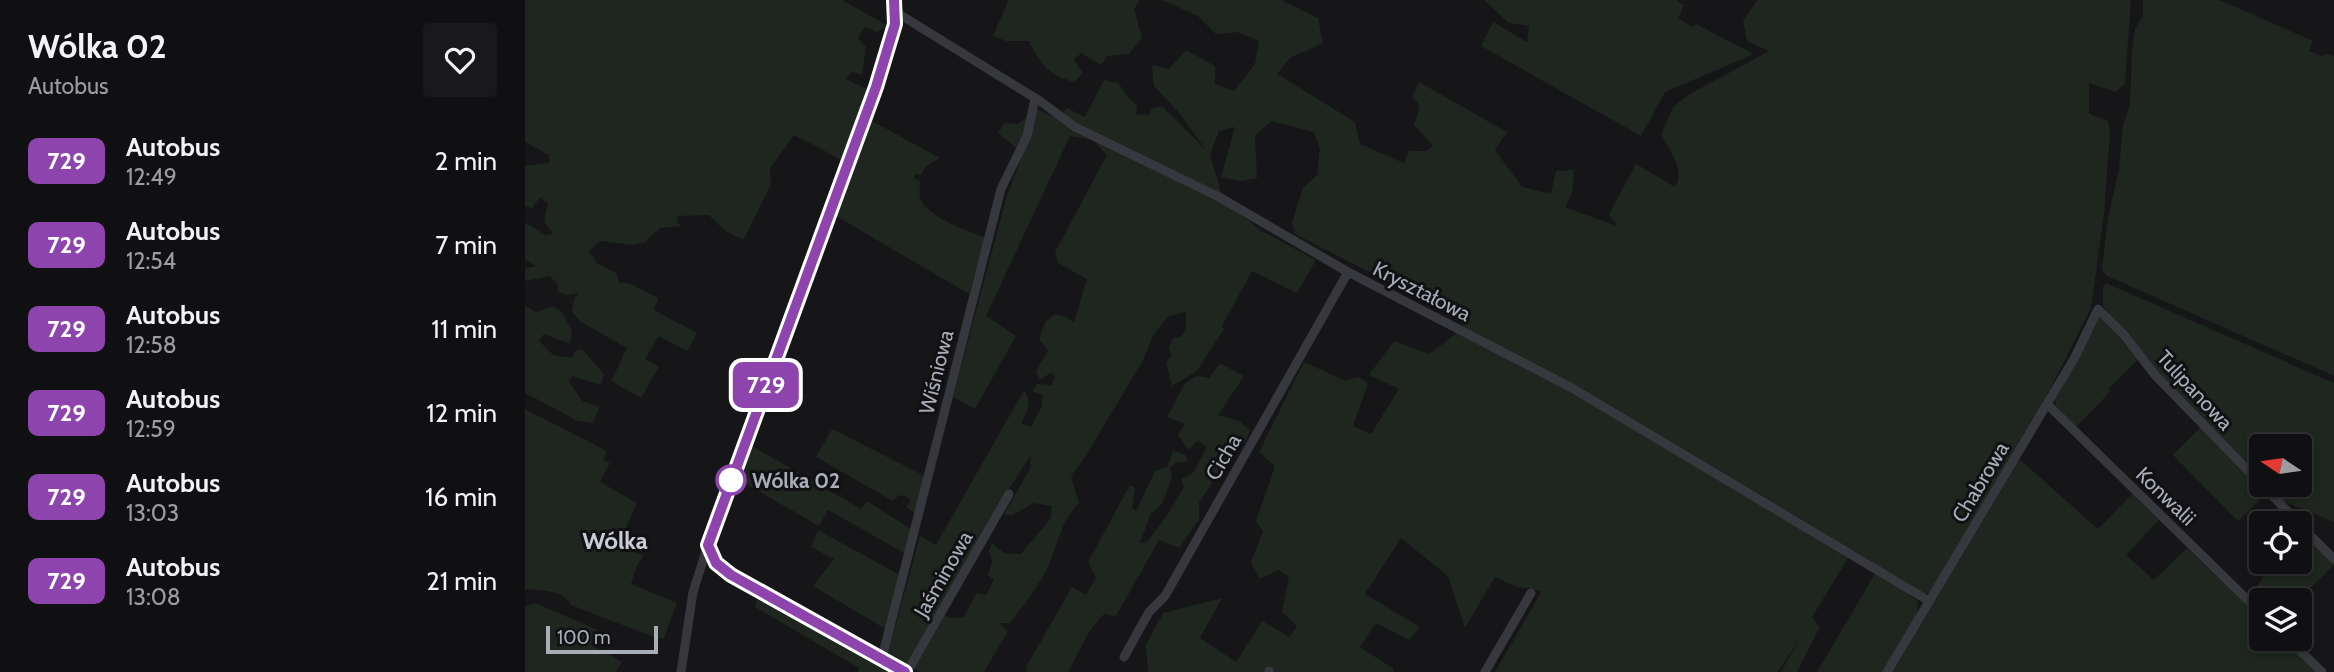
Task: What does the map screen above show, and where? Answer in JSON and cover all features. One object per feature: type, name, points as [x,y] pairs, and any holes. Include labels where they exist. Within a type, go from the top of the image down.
[{"type":"street","points":[[681,672],[693,592],[876,87],[897,16],[894,0]]},
{"type":"street","name":"Kryształowa","points":[[897,16],[1035,99],[1075,127],[1225,200],[1348,272],[1572,388],[1929,601]]},
{"type":"street","name":"Wiśniowa","points":[[882,658],[1001,189],[1027,136],[1035,99]]},
{"type":"street","name":"Cicha","points":[[1124,656],[1149,612],[1165,596],[1348,272]]},
{"type":"street","name":"Chabrowa","points":[[1887,672],[2047,404],[2098,309]]},
{"type":"street","name":"Tulipanowa","points":[[2098,309],[2117,327],[2155,375],[2286,511]]},
{"type":"street","name":"Konwalii","points":[[2047,404],[2249,601]]},
{"type":"street","name":"Jaśminowa","points":[[906,672],[1009,494]]},
{"type":"street","name":"Tulipanowa","points":[[2312,537],[2334,559]]},
{"type":"street","points":[[708,545],[716,563],[731,575],[906,672]]},
{"type":"street","points":[[1485,672],[1531,593]]},
{"type":"street","points":[[2300,651],[2322,672]]},
{"type":"shaded area","points":[[525,0],[842,0],[888,26],[877,32],[865,27],[858,38],[866,47],[862,75],[852,72],[846,79],[867,89],[860,116],[842,160],[794,135],[770,168],[771,184],[744,239],[729,233],[709,215],[678,216],[677,222],[682,226],[660,228],[645,242],[632,245],[600,241],[588,252],[595,258],[596,263],[616,273],[619,282],[631,284],[658,298],[654,310],[697,333],[687,351],[659,336],[645,359],[659,367],[641,398],[611,381],[627,348],[581,322],[572,312],[578,293],[565,295],[558,291],[558,285],[550,276],[525,281],[525,269],[536,266],[525,259],[525,223],[546,235],[553,233],[544,222],[548,203],[540,197],[532,208],[525,206],[525,166],[549,163],[549,155],[525,142]]},
{"type":"shaded area","points":[[1007,0],[1140,0],[1134,9],[1142,38],[1129,54],[1107,56],[1101,65],[1081,53],[1074,60],[1083,73],[1074,82],[1057,76],[1046,68],[1029,41],[1006,41],[993,36]]},
{"type":"shaded area","points":[[1162,0],[1281,0],[1318,18],[1323,43],[1290,58],[1277,74],[1355,122],[1360,144],[1404,163],[1409,151],[1426,151],[1433,146],[1414,125],[1420,106],[1412,97],[1419,82],[1507,132],[1495,150],[1522,187],[1551,194],[1556,171],[1574,170],[1572,193],[1565,207],[1617,226],[1609,214],[1636,164],[1675,187],[1678,181],[1678,167],[1661,135],[1673,107],[1688,95],[1769,51],[1747,41],[1743,20],[1758,0],[2131,0],[2125,84],[2116,92],[2089,83],[2089,114],[2108,121],[2110,133],[2104,214],[2091,308],[2046,397],[1930,593],[1914,588],[1909,595],[1918,601],[1917,614],[1883,672],[1817,672],[1879,567],[1853,550],[1812,617],[1820,627],[1797,672],[1781,672],[1798,641],[1778,672],[1495,672],[1542,591],[1517,587],[1495,577],[1465,628],[1448,576],[1401,538],[1365,594],[1420,627],[1409,640],[1376,623],[1360,647],[1394,669],[1393,672],[1148,672],[1146,645],[1163,613],[1222,598],[1200,638],[1236,662],[1262,621],[1290,637],[1297,626],[1282,612],[1289,577],[1279,570],[1259,579],[1251,562],[1263,531],[1256,521],[1275,466],[1259,452],[1304,362],[1346,381],[1358,377],[1368,383],[1353,426],[1371,434],[1399,389],[1369,375],[1394,341],[1429,354],[1465,327],[1446,311],[1295,234],[1292,222],[1303,188],[1317,175],[1320,149],[1314,132],[1271,121],[1255,136],[1257,178],[1242,181],[1221,177],[1235,127],[1219,131],[1210,154],[1223,200],[1260,230],[1316,260],[1297,293],[1252,271],[1222,326],[1224,329],[1197,371],[1172,386],[1166,362],[1172,356],[1169,347],[1173,338],[1181,337],[1186,329],[1186,312],[1169,316],[1154,334],[1142,362],[1071,476],[1079,503],[1067,519],[1049,563],[1033,592],[1010,623],[999,623],[1008,631],[984,672],[920,672],[888,653],[920,536],[936,545],[1024,390],[1028,403],[1021,424],[1031,427],[1042,406],[1043,395],[1033,391],[1037,384],[1052,385],[1055,376],[1050,373],[1040,380],[1036,371],[1048,350],[1039,339],[1045,322],[1055,314],[1074,322],[1087,279],[1058,263],[1055,252],[1107,155],[1093,140],[1070,136],[986,316],[1016,336],[975,409],[953,397],[1006,199],[1021,158],[1015,147],[998,133],[1004,123],[1018,124],[1037,109],[1057,118],[1067,108],[1085,117],[1104,80],[1118,83],[1137,105],[1136,114],[1149,115],[1152,108],[1162,106],[1206,150],[1180,114],[1154,86],[1152,65],[1169,69],[1186,50],[1215,66],[1215,84],[1234,91],[1255,64],[1259,41],[1238,32],[1216,34],[1198,16]],"holes":[[[1031,455],[1030,469],[1005,512],[1006,515],[1013,515],[1033,503],[1052,506],[1051,518],[1021,554],[1004,553],[992,543],[989,551],[992,562],[988,575],[994,580],[986,595],[977,593],[963,618],[949,618],[940,611],[991,517]]]},
{"type":"shaded area","points":[[1484,0],[1676,0],[1684,5],[1678,18],[1692,27],[1696,24],[1754,54],[1665,92],[1641,136],[1481,46],[1493,22],[1527,42],[1529,26],[1509,23]]},
{"type":"shaded area","points":[[2143,0],[2220,0],[2313,41],[2309,51],[2321,56],[2334,56],[2334,376],[2107,276],[2102,270],[2108,218],[2119,169],[2123,125],[2130,104],[2135,28],[2143,16]]},
{"type":"shaded area","points":[[872,121],[940,158],[926,166],[921,175],[914,174],[914,178],[920,181],[923,204],[938,217],[985,237],[969,294],[836,216]]},
{"type":"shaded area","points":[[2106,283],[2334,383],[2334,522],[2279,497],[2312,497],[2312,434],[2249,434],[2249,467],[2148,362],[2103,306],[2103,287]]},
{"type":"shaded area","points":[[525,306],[536,312],[552,306],[561,311],[572,330],[570,344],[544,334],[539,341],[553,355],[572,358],[575,351],[582,349],[604,374],[601,385],[572,376],[569,382],[582,401],[599,407],[593,423],[578,421],[525,393]]},
{"type":"shaded area","points":[[2103,317],[2138,360],[2108,389],[2110,392],[2076,427],[2056,407],[2055,399],[2097,319]]},
{"type":"shaded area","points":[[1220,363],[1244,376],[1218,415],[1239,421],[1250,430],[1245,443],[1237,447],[1199,502],[1199,519],[1179,548],[1159,540],[1116,616],[1104,614],[1090,630],[1068,672],[1027,672],[1026,667],[1072,587],[1086,595],[1096,578],[1088,562],[1130,485],[1135,487],[1132,507],[1136,511],[1155,471],[1167,467],[1173,451],[1186,455],[1187,462],[1176,462],[1170,468],[1172,478],[1162,504],[1151,513],[1140,543],[1147,542],[1168,514],[1184,486],[1181,479],[1193,473],[1207,447],[1198,441],[1188,450],[1178,435],[1185,424],[1167,417],[1185,383],[1197,376],[1209,378]]},
{"type":"shaded area","points":[[525,409],[607,451],[603,460],[610,463],[600,482],[637,503],[625,530],[611,531],[609,540],[619,548],[644,555],[637,565],[631,584],[677,603],[664,638],[656,638],[571,605],[557,593],[525,589]]},
{"type":"shaded area","points":[[2201,427],[2249,475],[2249,497],[2263,497],[2238,521],[2173,455]]},
{"type":"shaded area","points":[[832,429],[921,474],[924,480],[916,514],[906,507],[910,501],[907,497],[899,495],[893,501],[816,457]]},
{"type":"shaded area","points":[[752,446],[861,509],[867,501],[911,529],[906,554],[828,510],[819,526],[739,480]]},
{"type":"shaded area","points":[[2017,457],[2098,529],[2132,494],[2159,520],[2126,555],[2154,580],[2187,548],[2249,607],[2249,651],[2294,651],[2316,672],[1892,672]]},
{"type":"shaded area","points":[[818,530],[900,575],[886,629],[813,586],[834,559],[811,547]]},
{"type":"shaded area","points":[[2312,539],[2334,562],[2310,588],[2255,588],[2265,574],[2312,574]]},
{"type":"shaded area","points":[[758,596],[888,672],[858,672],[859,668],[755,607]]},
{"type":"shaded area","points":[[535,603],[598,630],[591,645],[622,662],[616,672],[525,672],[525,607]]},
{"type":"bus line","name":"729","points":[[894,0],[895,24],[876,87],[708,545],[716,563],[731,575],[905,672]]},
{"type":"place","name":"Wólka 02","points":[[731,480]]},
{"type":"district","name":"Wólka","points":[[615,540]]}]
